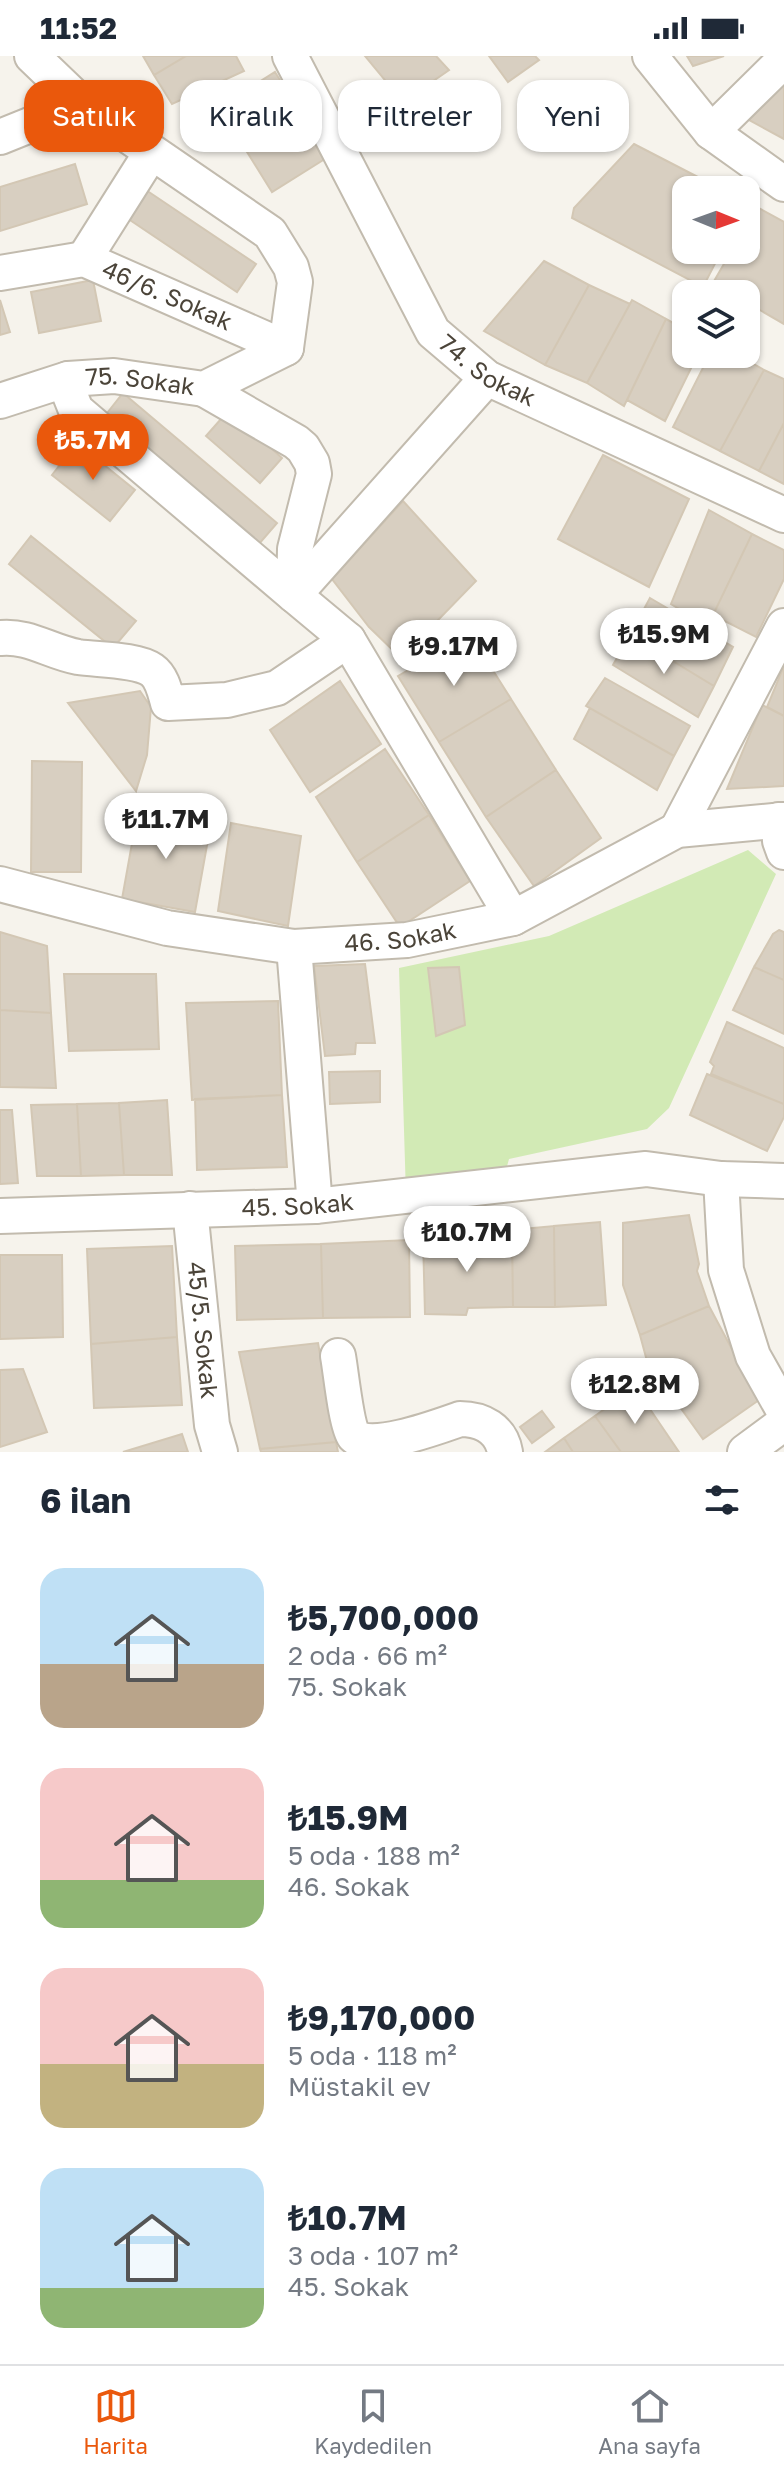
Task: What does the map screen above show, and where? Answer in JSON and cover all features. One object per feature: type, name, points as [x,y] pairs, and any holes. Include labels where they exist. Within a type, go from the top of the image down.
[{"type":"street","points":[[32,56],[57,80]]},
{"type":"street","name":"74. Sokak","points":[[290,56],[433,332],[487,378],[784,515]]},
{"type":"street","points":[[650,56],[711,132],[784,184]]},
{"type":"street","points":[[711,132],[784,60]]},
{"type":"street","points":[[0,137],[24,127]]},
{"type":"street","points":[[84,259],[151,153],[270,233],[291,267],[295,282],[286,348]]},
{"type":"street","name":"46/6. Sokak","points":[[0,273],[84,259],[286,348]]},
{"type":"street","name":"75. Sokak","points":[[0,401],[68,379],[114,376],[204,389],[286,348]]},
{"type":"street","points":[[294,595],[487,378]]},
{"type":"street","points":[[68,379],[76,410],[348,640],[513,918]]},
{"type":"street","points":[[204,389],[296,442],[312,463],[314,474],[295,549],[294,595]]},
{"type":"street","points":[[677,830],[784,626]]},
{"type":"street","points":[[0,638],[28,639],[74,656],[139,665],[154,671],[164,686],[168,703],[227,700],[277,688],[348,640]]},
{"type":"street","name":"46. Sokak","points":[[0,884],[167,928],[294,947],[407,940],[513,918],[677,830],[782,831]]},
{"type":"street","points":[[294,947],[315,1206]]},
{"type":"street","name":"45. Sokak","points":[[0,1216],[315,1206],[646,1169],[721,1179],[784,1181]]},
{"type":"street","points":[[721,1179],[726,1270],[753,1356],[784,1411]]},
{"type":"street","name":"45/5. Sokak","points":[[190,1209],[212,1425],[220,1452]]},
{"type":"street","points":[[338,1356],[352,1434],[363,1443],[381,1446],[460,1419],[471,1419],[490,1426],[501,1438],[505,1452]]},
{"type":"street","points":[[745,1452],[784,1423]]},
{"type":"green space","points":[[748,850],[776,874],[669,1108],[647,1129],[509,1159],[503,1181],[406,1195],[399,968],[549,936]]},
{"type":"building","points":[[143,56],[186,56],[154,75]]},
{"type":"building","points":[[186,56],[236,56],[244,71],[224,80],[180,80],[180,100],[172,104],[164,91],[164,80],[157,80],[154,75]]},
{"type":"building","points":[[365,56],[436,56],[449,70],[435,80],[385,80]]},
{"type":"building","points":[[489,56],[535,56],[539,60],[508,82]]},
{"type":"building","points":[[687,56],[724,56],[693,66]]},
{"type":"building","points":[[784,66],[784,139],[738,114]]},
{"type":"building","points":[[275,72],[280,80],[262,80]]},
{"type":"building","points":[[634,144],[696,176],[672,176],[672,264],[715,264],[707,280],[690,280],[572,218],[574,208]]},
{"type":"building","points":[[322,147],[328,157],[272,192],[247,152],[322,152]]},
{"type":"building","points":[[75,164],[87,204],[0,231],[0,187]]},
{"type":"building","points":[[137,184],[256,264],[237,292],[118,212]]},
{"type":"building","points":[[760,209],[784,222],[784,324],[760,310],[760,280],[715,280],[724,264],[760,264]]},
{"type":"building","points":[[544,261],[589,285],[545,365],[484,331]]},
{"type":"building","points":[[93,280],[101,321],[39,333],[31,292]]},
{"type":"building","points":[[589,285],[630,304],[587,383],[545,365]]},
{"type":"building","points":[[0,300],[10,332],[0,335]]},
{"type":"building","points":[[632,300],[666,319],[624,406],[587,383]]},
{"type":"building","points":[[666,319],[672,322],[672,368],[691,368],[665,421],[627,400]]},
{"type":"building","points":[[703,368],[764,370],[720,451],[673,427]]},
{"type":"building","points":[[764,370],[784,379],[784,423],[759,471],[720,451]]},
{"type":"building","points":[[123,393],[277,523],[253,551],[100,422]]},
{"type":"building","points":[[229,410],[282,458],[260,483],[206,436]]},
{"type":"building","points":[[784,423],[784,484],[759,471]]},
{"type":"building","points":[[77,443],[135,490],[110,521],[52,475]]},
{"type":"building","points":[[603,455],[689,499],[649,587],[558,539]]},
{"type":"building","points":[[403,501],[476,581],[401,658],[369,627],[332,579]]},
{"type":"building","points":[[709,510],[752,534],[713,615],[707,612],[701,622],[671,604]]},
{"type":"building","points":[[752,534],[784,550],[784,579],[756,637],[713,615]]},
{"type":"building","points":[[31,536],[136,621],[113,648],[9,564]]},
{"type":"building","points":[[650,598],[733,647],[714,686],[630,635]]},
{"type":"building","points":[[470,634],[511,699],[439,742],[398,676]]},
{"type":"building","points":[[630,635],[714,686],[698,717],[613,665]]},
{"type":"building","points":[[784,666],[784,716],[767,707]]},
{"type":"building","points":[[605,678],[690,726],[674,756],[586,706]]},
{"type":"building","points":[[340,681],[381,744],[310,792],[270,730]]},
{"type":"building","points":[[140,691],[151,707],[147,755],[136,791],[68,703]]},
{"type":"building","points":[[511,699],[556,770],[486,817],[439,742]]},
{"type":"building","points":[[762,705],[784,716],[784,786],[727,789]]},
{"type":"building","points":[[590,708],[674,756],[657,790],[574,739]]},
{"type":"building","points":[[385,749],[429,815],[357,862],[316,797]]},
{"type":"building","points":[[32,761],[82,762],[81,872],[31,872]]},
{"type":"building","points":[[556,770],[601,838],[534,886],[486,817]]},
{"type":"building","points":[[138,810],[211,823],[195,912],[122,899]]},
{"type":"building","points":[[429,815],[470,881],[400,927],[357,862]]},
{"type":"building","points":[[231,823],[301,836],[288,926],[218,911]]},
{"type":"building","points":[[779,930],[784,932],[784,980],[754,967],[773,934]]},
{"type":"building","points":[[0,932],[47,946],[51,1013],[0,1010]]},
{"type":"building","points":[[365,964],[375,1043],[356,1043],[355,1054],[325,1056],[314,966]]},
{"type":"building","points":[[459,967],[465,1025],[436,1036],[428,968]]},
{"type":"building","points":[[754,967],[784,980],[784,1034],[733,1010]]},
{"type":"building","points":[[64,974],[156,974],[159,1049],[69,1051]]},
{"type":"building","points":[[278,1001],[282,1095],[192,1100],[186,1003]]},
{"type":"building","points":[[0,1010],[51,1013],[56,1088],[0,1087]]},
{"type":"building","points":[[727,1022],[784,1048],[784,1104],[711,1074],[714,1066],[710,1062]]},
{"type":"building","points":[[380,1071],[380,1102],[330,1104],[329,1072]]},
{"type":"building","points":[[707,1074],[784,1104],[784,1117],[767,1151],[690,1115]]},
{"type":"building","points":[[282,1095],[287,1167],[197,1170],[195,1099]]},
{"type":"building","points":[[167,1100],[172,1175],[124,1175],[119,1103]]},
{"type":"building","points":[[119,1103],[124,1175],[81,1176],[77,1104]]},
{"type":"building","points":[[77,1104],[81,1176],[37,1176],[31,1105]]},
{"type":"building","points":[[0,1110],[12,1110],[18,1183],[0,1184]]},
{"type":"building","points":[[689,1215],[699,1264],[697,1271],[709,1306],[640,1335],[623,1285],[623,1223]]},
{"type":"building","points":[[600,1222],[606,1305],[555,1307],[554,1226]]},
{"type":"building","points":[[554,1226],[555,1307],[513,1307],[512,1230]]},
{"type":"building","points":[[423,1237],[512,1238],[513,1307],[468,1308],[466,1315],[425,1314]]},
{"type":"building","points":[[409,1240],[410,1317],[323,1318],[321,1244]]},
{"type":"building","points":[[321,1244],[323,1318],[237,1320],[235,1246]]},
{"type":"building","points":[[172,1246],[177,1337],[91,1344],[87,1249]]},
{"type":"building","points":[[0,1255],[62,1255],[63,1337],[0,1339]]},
{"type":"building","points":[[709,1306],[759,1400],[703,1439],[647,1361],[640,1335]]},
{"type":"building","points":[[177,1337],[182,1405],[94,1408],[91,1344]]},
{"type":"building","points":[[318,1343],[336,1442],[260,1449],[239,1352]]},
{"type":"building","points":[[23,1369],[47,1432],[0,1447],[0,1370]]},
{"type":"building","points":[[635,1387],[679,1452],[621,1452],[595,1416]]},
{"type":"building","points":[[542,1411],[554,1427],[532,1443],[520,1427]]},
{"type":"building","points":[[595,1416],[621,1452],[573,1452],[564,1438]]},
{"type":"building","points":[[182,1434],[188,1452],[123,1452]]},
{"type":"building","points":[[564,1438],[573,1452],[545,1452]]},
{"type":"building","points":[[336,1442],[338,1452],[261,1452],[260,1449]]}]
